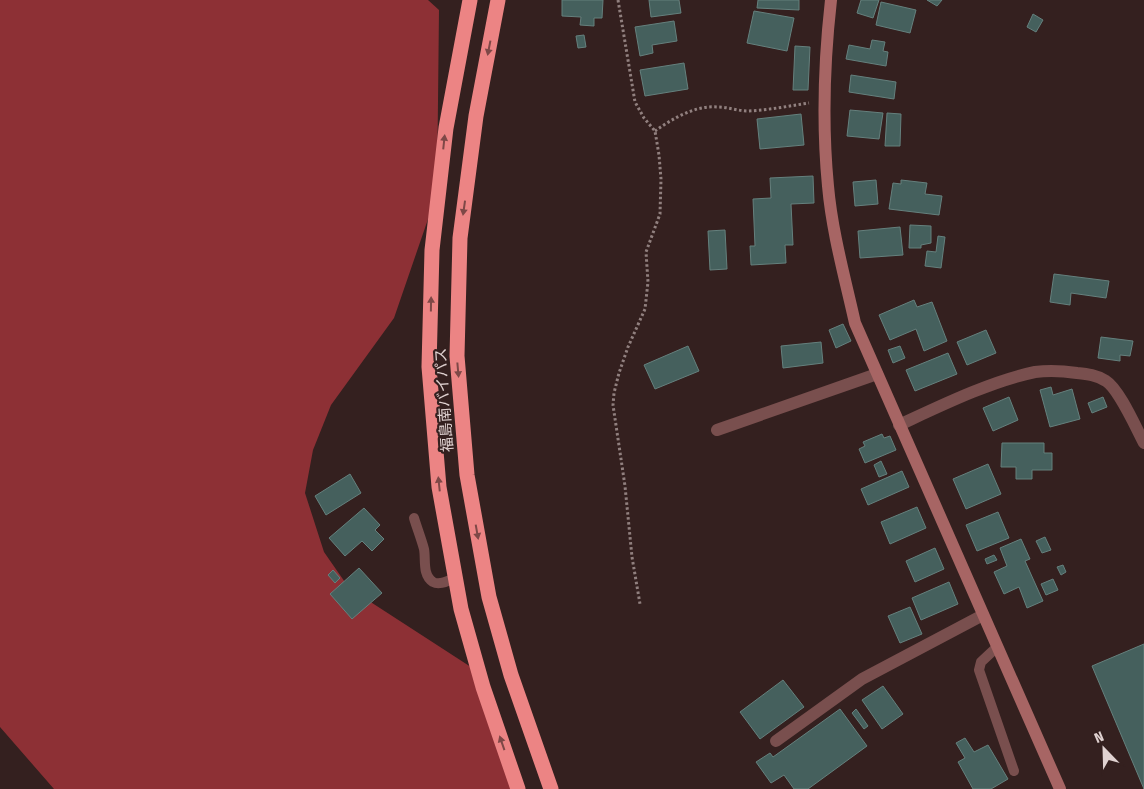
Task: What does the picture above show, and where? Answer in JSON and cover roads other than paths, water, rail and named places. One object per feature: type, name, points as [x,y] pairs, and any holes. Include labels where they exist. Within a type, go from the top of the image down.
[{"type":"highway","name":"福島南バイパス","points":[[470,0],[446,128],[432,250],[429,368],[439,487],[461,609],[483,687],[518,789]]},
{"type":"highway","name":"福島南バイパス","points":[[498,0],[476,116],[460,238],[457,356],[467,475],[488,597],[511,675],[551,789]]},
{"type":"street","points":[[831,0],[827,38],[824,136],[828,188],[840,258],[855,323],[1060,789]]},
{"type":"street","points":[[899,425],[953,401],[1003,382],[1036,372],[1060,371],[1091,374],[1108,381],[1118,394],[1144,443]]},
{"type":"street","points":[[717,430],[877,374]]},
{"type":"street","points":[[776,741],[862,679],[983,615]]},
{"type":"lane","points":[[414,518],[424,550],[425,570],[429,577],[433,582],[440,584],[455,578]]},
{"type":"lane","points":[[997,647],[981,662],[979,670],[1014,771]]}]
